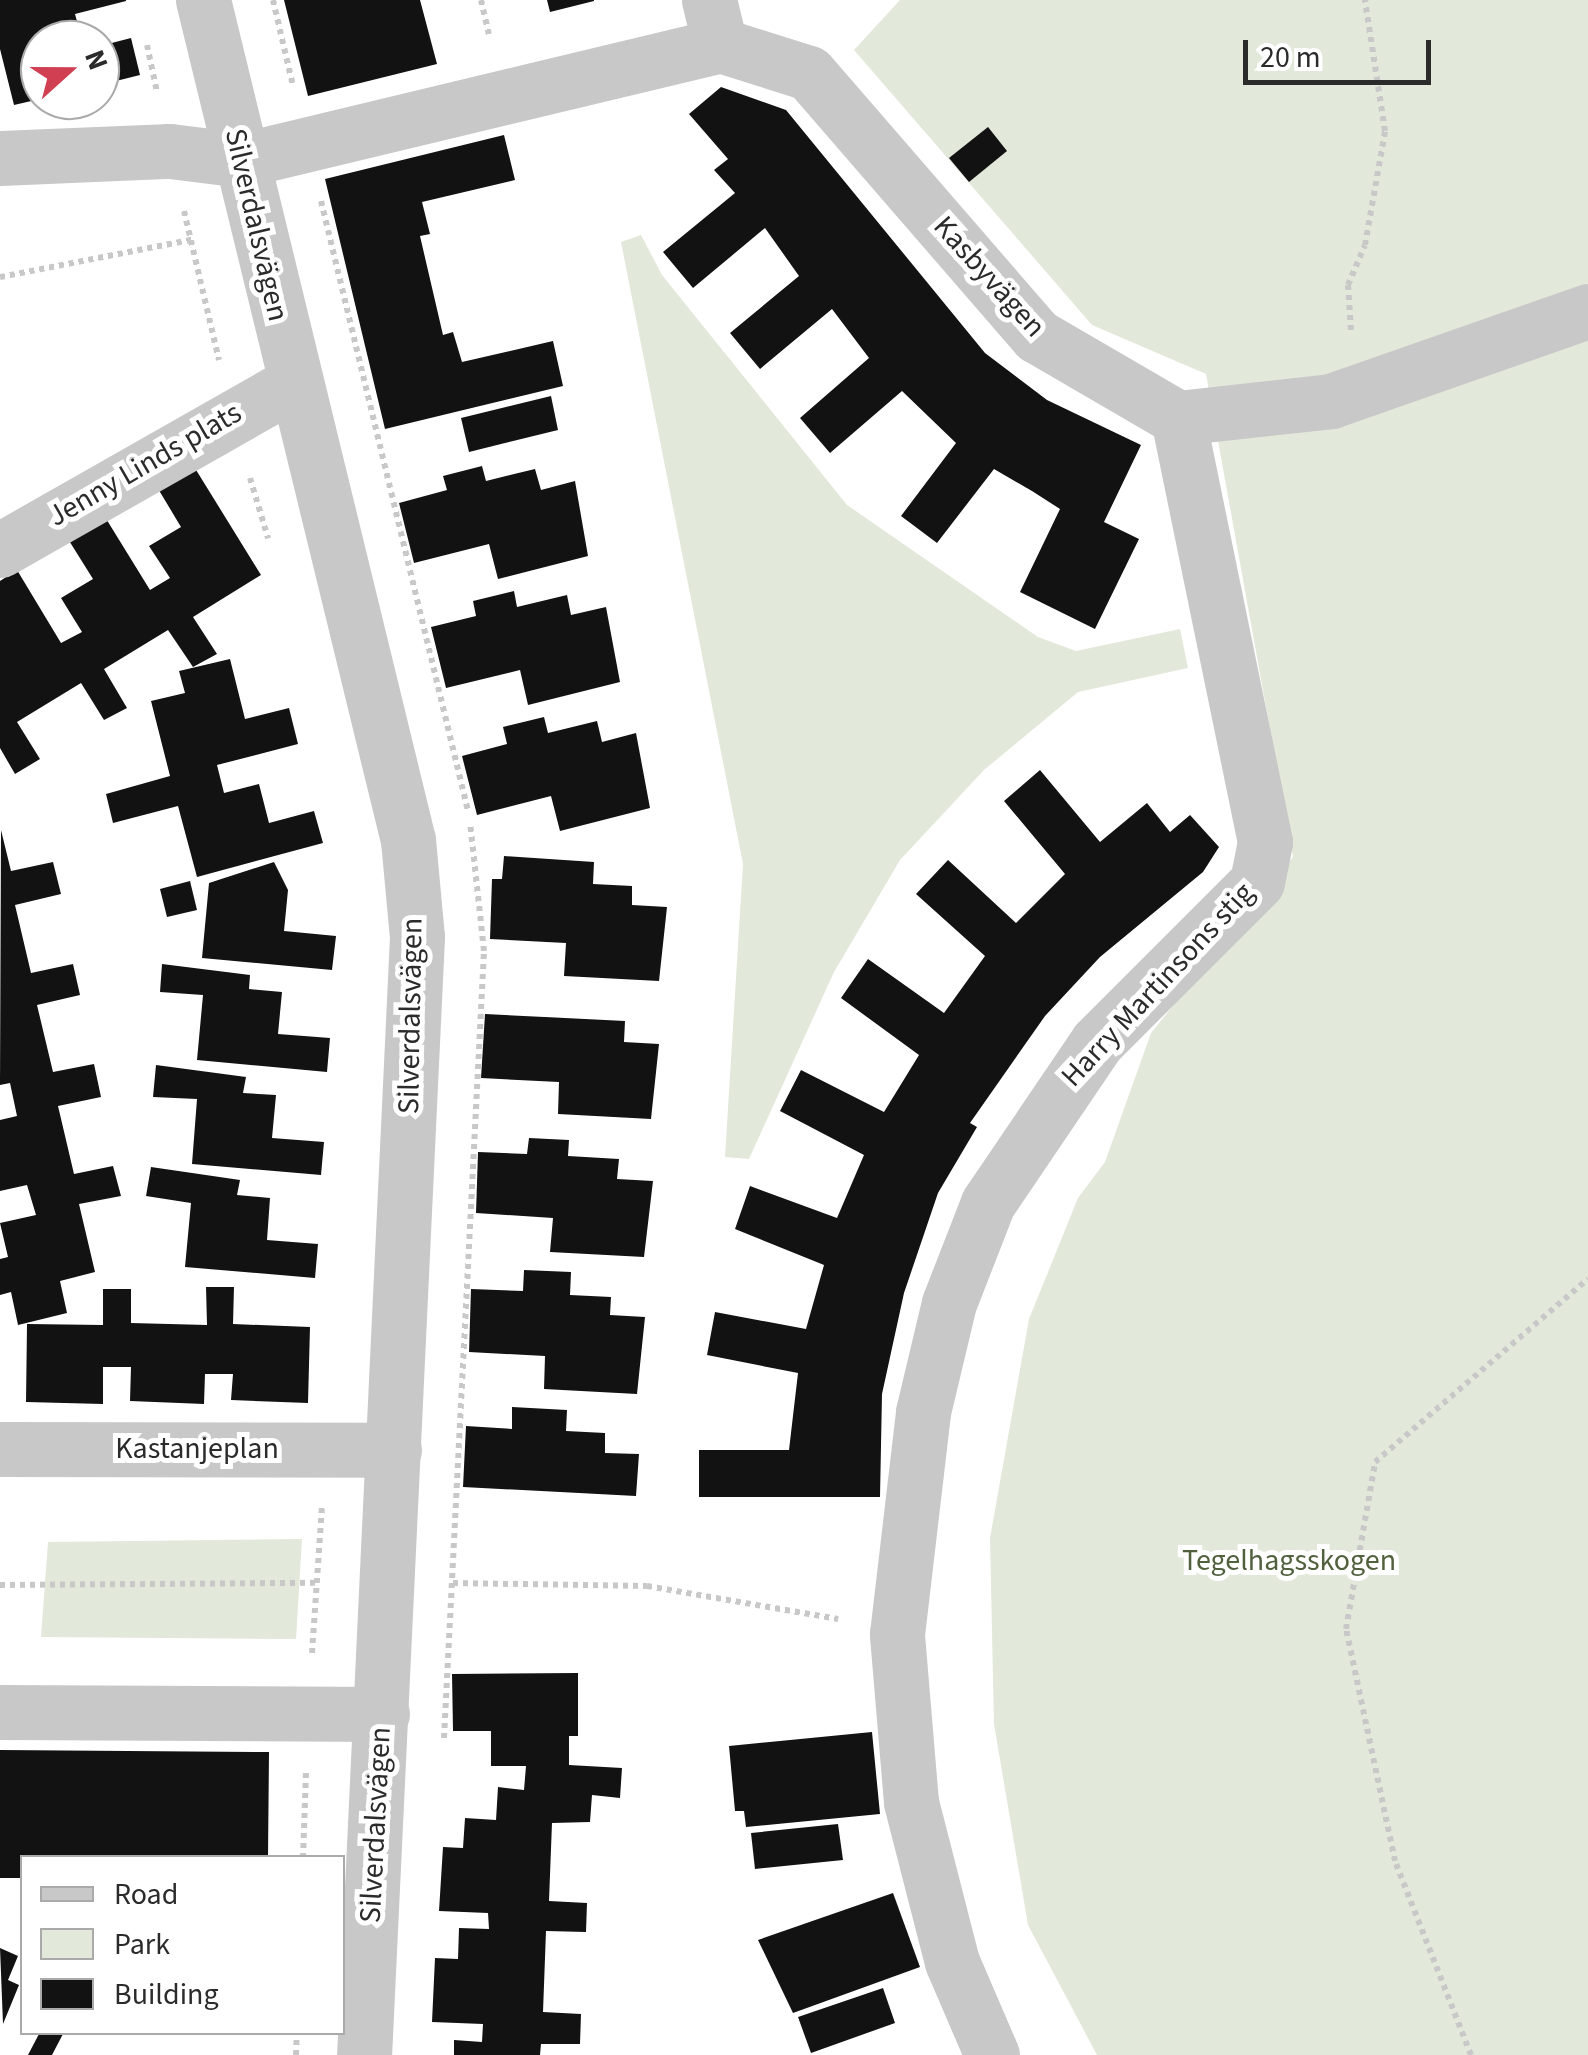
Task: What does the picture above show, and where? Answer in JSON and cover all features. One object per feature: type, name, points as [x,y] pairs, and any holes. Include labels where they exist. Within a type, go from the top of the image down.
[{"type":"street","name":"Silverdalsvägen","points":[[203,0],[292,384],[408,840],[415,918],[364,2055]]},
{"type":"street","name":"Kasbyvägen","points":[[242,160],[306,145],[715,23],[810,73],[1037,336],[1178,418]]},
{"type":"street","points":[[0,158],[170,151],[242,160]]},
{"type":"street","points":[[1178,418],[1331,401],[1588,311]]},
{"type":"street","name":"Jenny Linds plats","points":[[0,550],[231,412],[292,384]]},
{"type":"street","name":"Harry Martinsons stig","points":[[992,2055],[952,1962],[912,1802],[897,1634],[923,1412],[949,1303],[988,1203],[1040,1116],[1098,1042],[1256,882],[1265,842],[1178,418]]},
{"type":"street","name":"Kastanjeplan","points":[[0,1449],[394,1450]]},
{"type":"street","points":[[0,1712],[308,1717],[382,1714]]},
{"type":"path","points":[[273,0],[306,145]]},
{"type":"path","points":[[481,0],[485,15]]},
{"type":"path","points":[[1348,286],[1369,227],[1385,132],[1364,0]]},
{"type":"path","points":[[146,38],[231,412],[270,546]]},
{"type":"path","points":[[0,278],[191,240]]},
{"type":"path","points":[[1471,2055],[1395,1862],[1346,1629],[1375,1462],[1588,1278]]},
{"type":"path","points":[[303,1855],[326,1449]]},
{"type":"green space","name":"Tegelhagsskogen","points":[[900,0],[1588,0],[1588,2055],[1097,2055],[1028,1925],[994,1724],[990,1538],[1029,1319],[1078,1198],[1105,1162],[1151,1033],[1293,857],[1206,374],[1092,325],[854,50]]},
{"type":"green space","points":[[641,235],[662,275],[847,505],[1038,637],[1076,651],[1180,629],[1188,668],[1078,692],[984,770],[900,860],[834,972],[749,1159],[725,1157],[743,864],[621,242]]},
{"type":"green space","points":[[302,1539],[296,1639],[41,1637],[48,1542]]},
{"type":"building","points":[[0,0],[126,0],[75,14],[77,20],[20,20],[20,104],[14,105],[0,49]]},
{"type":"building","points":[[284,0],[420,0],[437,64],[308,96]]},
{"type":"building","points":[[547,0],[594,0],[594,1],[550,12]]},
{"type":"building","points":[[131,38],[140,75],[120,80],[120,41]]},
{"type":"building","points":[[721,87],[786,110],[985,353],[1047,400],[1141,445],[1104,522],[1139,539],[1095,629],[1020,592],[1060,509],[1032,491],[994,469],[937,543],[901,516],[956,443],[902,391],[830,453],[800,418],[869,358],[832,309],[760,369],[730,333],[799,276],[765,228],[693,288],[663,252],[735,193],[714,170],[728,159],[689,114]]},
{"type":"building","points":[[988,127],[1007,151],[969,182],[949,158]]},
{"type":"building","points":[[504,135],[515,180],[422,202],[430,234],[420,236],[443,335],[453,332],[462,362],[553,341],[563,386],[385,429],[325,179]]},
{"type":"building","points":[[551,396],[558,430],[469,452],[461,418]]},
{"type":"building","points":[[193,465],[261,575],[193,617],[217,654],[193,667],[168,630],[104,669],[127,708],[104,720],[81,683],[17,722],[40,759],[15,774],[0,748],[0,581],[17,570],[61,643],[82,632],[61,598],[93,579],[68,539],[105,517],[150,590],[170,578],[149,546],[181,527],[157,487]]},
{"type":"building","points":[[482,466],[486,481],[535,469],[541,490],[575,481],[588,556],[498,579],[489,544],[414,563],[399,503],[447,490],[443,476]]},
{"type":"building","points":[[514,591],[517,607],[567,595],[571,615],[606,607],[620,682],[528,705],[520,670],[446,688],[431,627],[476,616],[473,601]]},
{"type":"building","points":[[230,659],[245,719],[289,708],[298,744],[217,765],[224,793],[259,784],[269,823],[314,811],[323,843],[197,877],[178,806],[113,823],[106,794],[170,776],[151,701],[185,693],[179,671]]},
{"type":"building","points":[[544,717],[548,733],[597,721],[602,742],[636,733],[650,808],[560,831],[551,796],[477,815],[462,756],[507,744],[503,727]]},
{"type":"building","points":[[1040,770],[1100,842],[1147,803],[1170,832],[1190,815],[1219,847],[1203,872],[1100,957],[1045,1016],[970,1123],[977,1127],[938,1193],[904,1293],[882,1394],[880,1497],[699,1497],[699,1450],[789,1450],[798,1373],[707,1355],[715,1312],[806,1329],[824,1265],[735,1229],[750,1186],[837,1218],[864,1155],[780,1111],[801,1070],[884,1112],[919,1055],[841,998],[868,959],[944,1013],[985,956],[916,894],[948,860],[1016,923],[1065,874],[1004,801]]},
{"type":"building","points":[[1,830],[11,871],[53,862],[61,894],[15,905],[31,973],[73,964],[80,995],[37,1005],[53,1072],[94,1064],[101,1097],[58,1106],[74,1174],[113,1166],[121,1196],[79,1204],[95,1272],[60,1281],[67,1313],[18,1325],[11,1292],[0,1295],[0,1259],[8,1257],[0,1223],[36,1215],[27,1185],[0,1191],[0,1120],[17,1116],[10,1083],[0,1085]]},
{"type":"building","points":[[504,856],[594,862],[593,884],[632,886],[632,905],[667,907],[659,981],[564,976],[566,943],[490,939],[492,879],[502,879]]},
{"type":"building","points":[[274,862],[288,890],[284,931],[336,936],[332,970],[202,958],[209,883]]},
{"type":"building","points":[[190,881],[197,910],[167,917],[160,889]]},
{"type":"building","points":[[162,964],[250,975],[249,989],[282,992],[278,1034],[330,1038],[327,1072],[197,1060],[203,995],[160,992]]},
{"type":"building","points":[[485,1014],[625,1021],[624,1042],[659,1044],[651,1119],[558,1114],[559,1082],[481,1078]]},
{"type":"building","points":[[156,1065],[246,1077],[243,1093],[276,1095],[272,1138],[324,1142],[321,1175],[192,1164],[197,1099],[153,1097]]},
{"type":"building","points":[[529,1138],[569,1140],[568,1156],[619,1159],[617,1179],[653,1181],[644,1257],[550,1252],[553,1218],[476,1213],[478,1152],[527,1154]]},
{"type":"building","points":[[151,1167],[240,1180],[237,1195],[270,1198],[267,1240],[318,1244],[315,1278],[185,1267],[191,1203],[146,1196]]},
{"type":"building","points":[[524,1270],[571,1272],[570,1295],[611,1297],[610,1315],[645,1317],[637,1394],[544,1389],[545,1356],[469,1352],[471,1289],[523,1291]]},
{"type":"building","points":[[206,1287],[234,1287],[233,1324],[310,1327],[308,1403],[231,1400],[233,1374],[205,1374],[204,1404],[130,1401],[131,1367],[103,1367],[103,1404],[26,1402],[27,1324],[103,1325],[103,1289],[131,1289],[131,1323],[207,1325]]},
{"type":"building","points":[[512,1407],[567,1410],[566,1431],[605,1433],[605,1453],[639,1454],[636,1496],[463,1487],[466,1426],[512,1429]]},
{"type":"building","points":[[578,1673],[578,1736],[569,1736],[569,1765],[622,1768],[620,1798],[592,1795],[590,1822],[552,1823],[549,1901],[587,1903],[586,1932],[546,1931],[543,2012],[581,2014],[580,2044],[541,2044],[540,2055],[454,2055],[454,2040],[482,2042],[483,2024],[432,2022],[435,1958],[458,1959],[459,1928],[489,1929],[488,1913],[439,1911],[443,1847],[463,1848],[465,1818],[496,1820],[498,1787],[524,1790],[526,1766],[491,1766],[491,1731],[453,1731],[452,1674]]},
{"type":"building","points":[[872,1732],[880,1814],[746,1827],[744,1811],[735,1811],[729,1746]]},
{"type":"building","points":[[0,1750],[269,1752],[268,1855],[20,1855],[20,1878],[0,1878]]},
{"type":"building","points":[[838,1824],[843,1860],[755,1869],[751,1833]]},
{"type":"building","points":[[893,1893],[920,1967],[793,2013],[758,1940]]},
{"type":"building","points":[[0,1948],[18,1956],[8,1980],[19,1985],[3,2024]]},
{"type":"building","points":[[883,1988],[895,2023],[811,2053],[798,2017]]},
{"type":"building","points":[[38,2035],[62,2035],[52,2055],[28,2055]]}]
